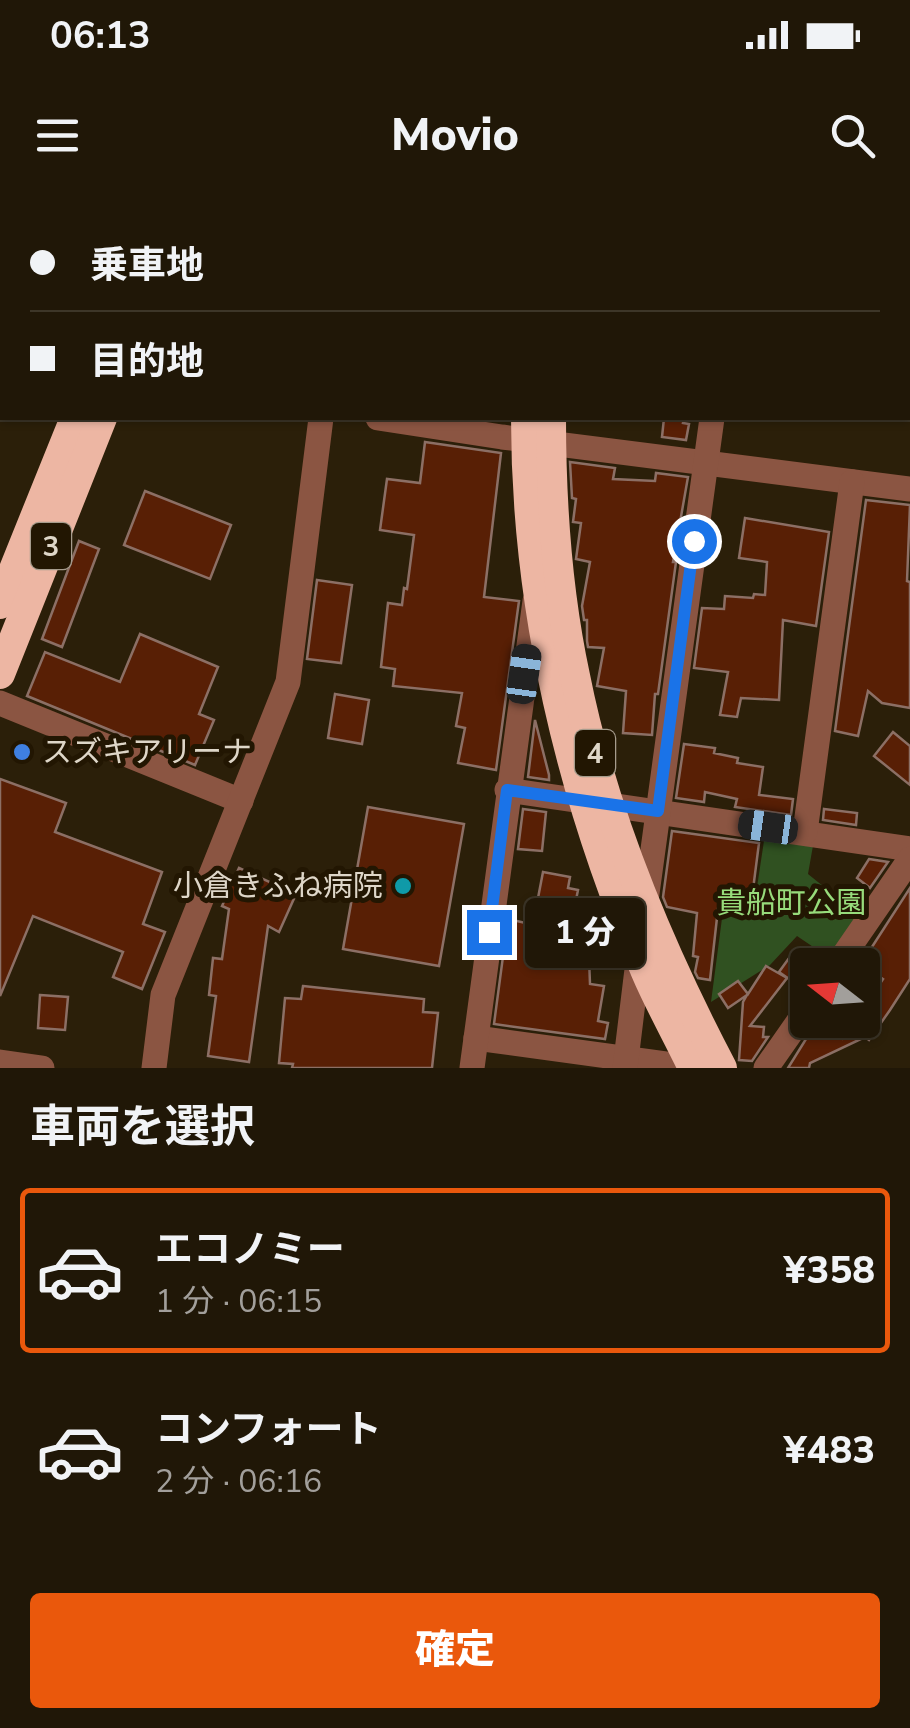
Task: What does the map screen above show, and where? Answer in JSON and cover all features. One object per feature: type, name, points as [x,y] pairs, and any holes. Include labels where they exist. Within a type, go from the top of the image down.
[{"type":"highway","name":"3","points":[[0,604],[74,420]]},
{"type":"highway","name":"3","points":[[0,674],[101,420]]},
{"type":"highway","name":"4","points":[[526,420],[537,585],[574,771],[608,878],[647,975],[694,1068]]},
{"type":"highway","name":"4","points":[[554,430],[554,520],[574,674],[632,868],[670,962],[722,1068]]},
{"type":"street","points":[[154,1068],[163,995],[288,682],[321,420]]},
{"type":"street","points":[[402,420],[502,437],[554,430],[705,464],[910,489]]},
{"type":"street","points":[[625,1063],[712,420]]},
{"type":"street","points":[[472,1068],[554,430]]},
{"type":"street","points":[[805,832],[852,482]]},
{"type":"street","points":[[0,703],[241,801]]},
{"type":"street","points":[[507,790],[910,849]]},
{"type":"street","points":[[849,948],[910,859]]},
{"type":"street","points":[[766,1068],[790,1034]]},
{"type":"street","points":[[476,1038],[625,1063],[694,1068]]},
{"type":"street","points":[[0,1062],[42,1068]]},
{"type":"green space","name":"貴船町公園","points":[[765,834],[814,840],[808,874],[859,915],[835,948],[815,948],[797,936],[770,965],[711,1002],[724,903],[754,907]]},
{"type":"building","points":[[664,420],[684,420],[689,424],[686,440],[662,437]]},
{"type":"building","points":[[425,442],[501,453],[484,597],[519,601],[496,770],[458,763],[465,728],[456,726],[462,693],[393,686],[395,669],[381,667],[388,603],[402,605],[414,535],[380,530],[387,479],[420,483]]},
{"type":"building","points":[[570,462],[615,468],[613,479],[655,481],[656,473],[688,477],[673,562],[652,735],[623,733],[626,691],[597,686],[604,648],[588,647],[582,606],[590,562],[576,559],[581,523],[573,522],[576,499],[572,498]]},
{"type":"building","points":[[145,491],[231,525],[210,579],[124,545]]},
{"type":"building","points":[[866,500],[910,505],[910,708],[882,703],[868,691],[858,736],[835,731]]},
{"type":"building","points":[[745,518],[829,532],[816,626],[783,620],[779,700],[741,698],[737,717],[720,715],[728,672],[694,668],[702,608],[724,609],[725,596],[765,595],[767,562],[739,558]]},
{"type":"building","points":[[79,541],[99,549],[62,647],[42,639]]},
{"type":"building","points":[[317,580],[352,585],[341,663],[307,659]]},
{"type":"building","points":[[140,634],[218,667],[199,714],[214,720],[195,765],[27,696],[45,652],[120,682]]},
{"type":"building","points":[[335,694],[369,700],[362,744],[328,738]]},
{"type":"building","points":[[535,720],[549,775],[549,780],[528,777]]},
{"type":"building","points":[[893,732],[910,746],[910,785],[874,756]]},
{"type":"building","points":[[684,744],[715,748],[714,753],[738,758],[737,763],[763,767],[759,795],[793,799],[791,815],[735,807],[737,799],[705,792],[704,802],[676,798]]},
{"type":"building","points":[[0,779],[66,803],[55,832],[162,872],[143,924],[165,932],[142,989],[113,977],[123,952],[33,916],[0,996]]},
{"type":"building","name":"小倉きふね病院","points":[[368,807],[464,824],[439,966],[343,949]]},
{"type":"building","points":[[523,809],[546,812],[542,851],[518,849]]},
{"type":"building","points":[[824,809],[857,813],[856,825],[823,820]]},
{"type":"building","points":[[672,831],[759,843],[751,905],[719,900],[710,980],[698,978],[695,972],[697,913],[667,907],[663,897]]},
{"type":"building","points":[[869,859],[888,862],[870,888],[857,878]]},
{"type":"building","points":[[239,868],[296,894],[279,932],[268,926],[249,1062],[208,1056],[216,996],[209,995],[213,958],[222,959],[229,909],[222,906]]},
{"type":"building","points":[[543,872],[570,877],[568,888],[578,890],[575,905],[538,898]]},
{"type":"building","points":[[910,888],[910,979],[880,1024],[880,948],[871,948]]},
{"type":"building","points":[[572,908],[597,912],[589,958],[590,984],[604,986],[598,1021],[608,1023],[605,1039],[494,1024],[508,919],[530,924],[525,949],[558,956],[558,950],[565,950]]},
{"type":"building","points":[[790,957],[790,980],[779,972]]},
{"type":"building","points":[[766,966],[787,978],[750,1026],[764,1027],[763,1037],[768,1037],[752,1061],[739,1060],[743,1002],[747,995],[728,1008],[719,994],[738,981],[748,994]]},
{"type":"building","points":[[303,986],[424,999],[423,1012],[438,1013],[432,1068],[292,1068],[293,1064],[279,1063],[285,998],[301,999]]},
{"type":"building","points":[[40,995],[68,997],[65,1030],[38,1028]]},
{"type":"building","points":[[863,1038],[810,1063],[809,1068],[788,1068],[806,1039]]},
{"type":"place","name":"スズキアリーナ","points":[[22,752]]},
{"type":"place","name":"小倉きふね病院","points":[[403,886]]},
{"type":"route","points":[[489,932],[507,790],[658,811],[694,541]]}]
